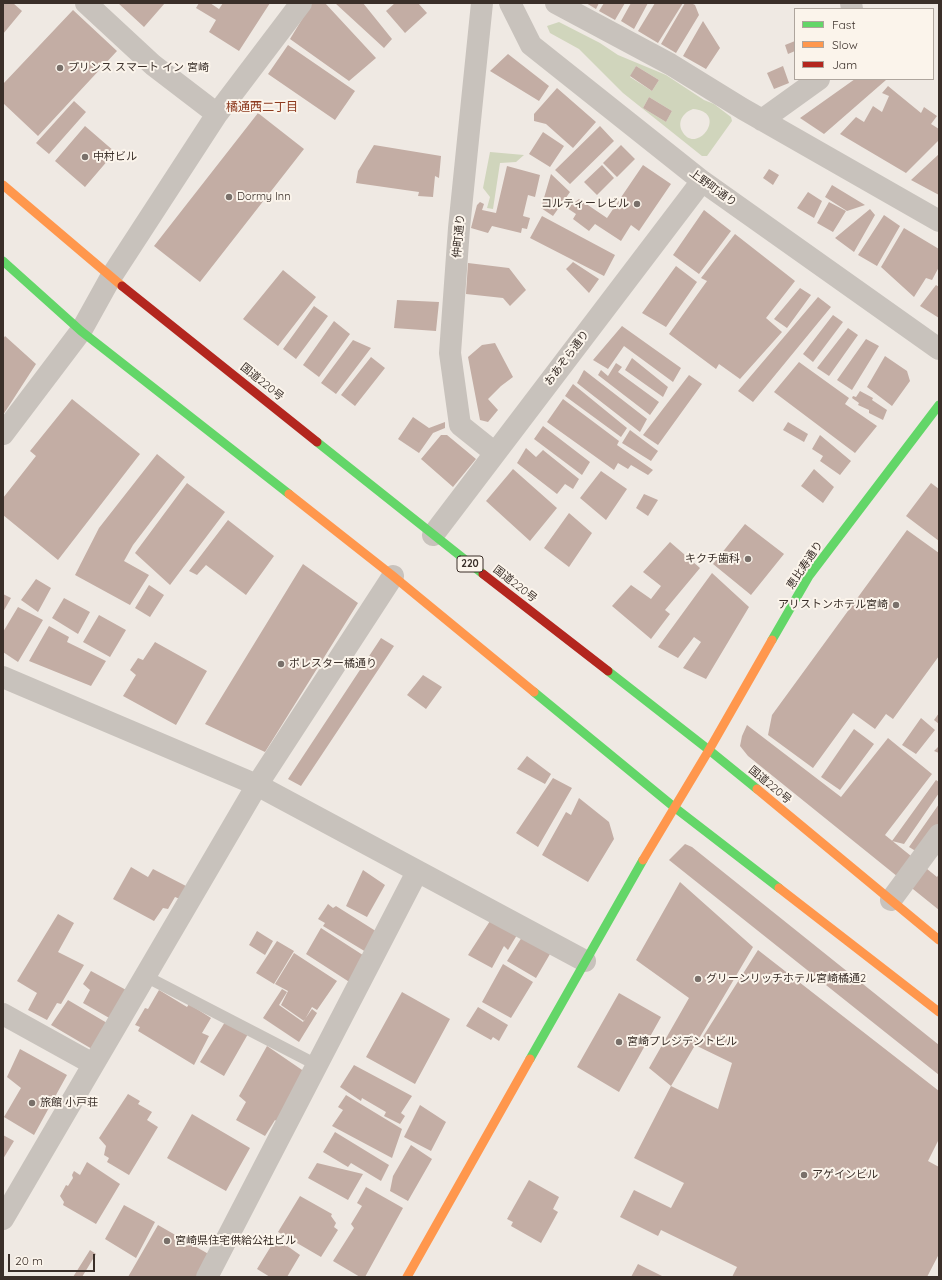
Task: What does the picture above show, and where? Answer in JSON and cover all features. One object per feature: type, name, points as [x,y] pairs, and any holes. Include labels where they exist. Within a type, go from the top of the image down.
[{"type":"main road","name":"国道220号","points":[[3,185],[111,277],[433,535],[709,750],[939,940]]},
{"type":"main road","points":[[3,261],[81,331],[393,576],[674,807],[939,1012]]},
{"type":"main road","name":"恵比寿通り","points":[[407,1277],[585,961],[809,576],[939,405]]},
{"type":"street","points":[[86,3],[153,65],[217,114]]},
{"type":"street","points":[[3,434],[81,331],[111,277],[217,114],[301,3]]},
{"type":"street","name":"仲町通り","points":[[482,3],[459,228],[450,353],[460,425],[495,453]]},
{"type":"street","name":"上野町通り","points":[[510,3],[531,45],[702,181],[939,350]]},
{"type":"street","points":[[556,3],[670,64],[762,120],[939,221]]},
{"type":"street","points":[[762,120],[818,80]]},
{"type":"street","name":"おあぞら通り","points":[[433,535],[702,181]]},
{"type":"street","points":[[3,1219],[257,785],[393,576]]},
{"type":"street","points":[[3,677],[257,785],[585,961]]},
{"type":"street","points":[[891,900],[939,835]]},
{"type":"street","points":[[207,1277],[417,872]]},
{"type":"street","points":[[3,1014],[94,1064]]},
{"type":"lane","points":[[145,976],[316,1065]]},
{"type":"green space","points":[[559,22],[600,43],[618,55],[666,75],[704,100],[714,104],[731,117],[732,121],[707,156],[702,156],[623,93],[579,49],[550,33],[547,26]],"holes":[[[636,66],[659,80],[652,91],[630,77]],[[649,97],[672,111],[666,122],[643,108]],[[693,109],[704,112],[709,117],[707,131],[695,139],[688,138],[682,131],[680,124],[681,120],[687,112]]]},
{"type":"green space","points":[[490,152],[524,155],[516,162],[500,163],[493,209],[487,208],[490,197],[483,188]]},
{"type":"building","points":[[3,3],[13,3],[22,11],[3,34]]},
{"type":"building","points":[[118,3],[165,3],[144,27]]},
{"type":"building","points":[[199,3],[210,3],[219,9],[223,3],[270,3],[239,51],[209,32],[216,20],[196,8]]},
{"type":"building","points":[[312,3],[325,3],[376,58],[349,81],[290,39]]},
{"type":"building","points":[[335,3],[363,3],[392,39],[384,48]]},
{"type":"building","points":[[395,3],[418,3],[427,13],[405,33],[386,11]]},
{"type":"building","points":[[586,3],[599,3],[596,9]]},
{"type":"building","points":[[604,3],[625,3],[615,20],[599,11]]},
{"type":"building","points":[[631,3],[648,3],[634,29],[621,21]]},
{"type":"building","points":[[655,3],[683,3],[658,43],[638,31]]},
{"type":"building","points":[[685,3],[695,5],[699,15],[676,53],[661,44]]},
{"type":"building","name":"プリンス スマート イン 宮崎","points":[[73,10],[117,51],[38,136],[3,103],[3,84]]},
{"type":"building","points":[[703,21],[720,48],[706,69],[683,56]]},
{"type":"building","points":[[794,41],[794,51],[788,54],[785,45]]},
{"type":"building","points":[[288,45],[355,91],[335,120],[268,74]]},
{"type":"building","points":[[508,54],[549,86],[539,101],[490,71]]},
{"type":"building","points":[[636,66],[659,80],[652,91],[630,76]]},
{"type":"building","points":[[783,66],[789,83],[774,89],[767,73]]},
{"type":"building","points":[[854,80],[886,80],[824,134],[800,118]]},
{"type":"building","points":[[888,86],[921,113],[924,107],[937,116],[931,124],[939,129],[939,140],[906,173],[840,134],[856,117],[864,122],[873,106],[882,112],[889,96],[882,93]]},
{"type":"building","points":[[557,88],[596,122],[573,148],[546,124],[534,121],[534,114]]},
{"type":"building","points":[[649,97],[672,111],[666,122],[643,108]]},
{"type":"building","points":[[74,101],[86,112],[49,154],[36,143]]},
{"type":"building","name":"Dormy Inn","points":[[258,113],[304,149],[200,282],[154,246]]},
{"type":"building","name":"中村ビル","points":[[85,126],[115,152],[85,187],[55,161]]},
{"type":"building","points":[[600,126],[614,141],[570,184],[555,170]]},
{"type":"building","points":[[543,132],[564,146],[550,167],[529,154]]},
{"type":"building","points":[[374,145],[441,156],[439,178],[435,176],[433,197],[418,196],[419,192],[356,183],[358,171]]},
{"type":"building","points":[[621,145],[635,159],[617,177],[603,163]]},
{"type":"building","points":[[939,154],[939,195],[911,180]]},
{"type":"building","points":[[602,165],[614,178],[597,195],[584,182]]},
{"type":"building","name":"コルティーレビル","points":[[643,165],[671,184],[639,231],[631,225],[621,241],[595,224],[589,231],[573,219],[576,214],[567,208],[579,199],[607,218]]},
{"type":"building","points":[[507,166],[540,175],[535,197],[528,195],[523,216],[530,218],[527,229],[522,228],[521,233],[492,226],[488,233],[471,228],[477,205],[480,202],[484,204],[482,210],[496,213]]},
{"type":"building","points":[[769,169],[779,175],[773,185],[763,178]]},
{"type":"building","points":[[551,174],[570,192],[553,216],[541,208]]},
{"type":"building","points":[[832,185],[865,205],[847,211],[825,197]]},
{"type":"building","points":[[808,192],[822,201],[814,218],[797,208]]},
{"type":"building","points":[[829,202],[846,211],[833,232],[817,223]]},
{"type":"building","points":[[870,209],[875,215],[854,252],[835,238]]},
{"type":"building","points":[[704,210],[731,231],[699,274],[673,255]]},
{"type":"building","points":[[884,215],[900,226],[877,266],[858,255]]},
{"type":"building","points":[[542,216],[615,255],[604,276],[530,238]]},
{"type":"building","points":[[904,228],[939,249],[939,267],[932,280],[926,278],[914,297],[881,267]]},
{"type":"building","points":[[735,234],[795,281],[766,318],[782,332],[740,379],[719,364],[716,369],[669,334],[707,281],[701,278]]},
{"type":"building","points":[[573,262],[599,279],[589,293],[566,269]]},
{"type":"building","points":[[468,263],[509,268],[526,290],[510,306],[503,298],[466,294]]},
{"type":"building","points":[[676,266],[697,282],[666,327],[642,313]]},
{"type":"building","points":[[283,270],[316,297],[278,346],[243,319]]},
{"type":"building","points":[[936,285],[939,287],[939,318],[920,306]]},
{"type":"building","points":[[800,288],[811,295],[787,328],[774,319]]},
{"type":"building","points":[[818,297],[831,307],[753,402],[738,391]]},
{"type":"building","points":[[397,300],[439,302],[436,331],[394,328]]},
{"type":"building","points":[[314,306],[328,316],[296,359],[283,349]]},
{"type":"building","points":[[833,315],[843,322],[813,362],[803,354]]},
{"type":"building","points":[[334,321],[350,334],[319,377],[303,365]]},
{"type":"building","points":[[622,326],[681,368],[673,382],[624,346],[608,369],[593,360]]},
{"type":"building","points":[[848,328],[858,335],[829,376],[817,368]]},
{"type":"building","points":[[5,336],[36,364],[3,415],[3,339]]},
{"type":"building","points":[[866,339],[879,346],[852,390],[837,380]]},
{"type":"building","points":[[353,340],[371,348],[336,394],[321,383]]},
{"type":"building","points":[[495,343],[513,377],[488,399],[498,410],[488,422],[480,420],[468,357],[482,345]]},
{"type":"building","points":[[885,356],[907,371],[910,381],[892,406],[867,387]]},
{"type":"building","points":[[371,357],[385,368],[355,406],[341,395]]},
{"type":"building","points":[[632,358],[668,387],[663,397],[625,370]]},
{"type":"building","points":[[799,362],[849,398],[845,404],[877,426],[855,453],[774,392]]},
{"type":"building","points":[[616,363],[622,367],[618,372],[659,402],[650,415],[598,375],[601,370],[608,376]]},
{"type":"building","points":[[584,370],[647,419],[640,432],[577,383]]},
{"type":"building","points":[[689,375],[702,384],[658,445],[643,435]]},
{"type":"building","points":[[573,384],[627,428],[621,437],[565,396]]},
{"type":"building","points":[[860,391],[873,398],[872,400],[887,410],[883,420],[869,413],[869,410],[858,405],[859,403],[852,398],[853,396],[856,397]]},
{"type":"building","points":[[72,399],[140,454],[58,560],[3,515],[3,498],[36,456],[30,451]]},
{"type":"building","points":[[563,399],[619,441],[617,445],[653,470],[648,475],[631,465],[628,469],[618,463],[614,470],[547,422]]},
{"type":"building","points":[[413,417],[429,428],[445,422],[445,428],[433,433],[419,453],[398,439]]},
{"type":"building","points":[[788,422],[808,434],[804,442],[783,430]]},
{"type":"building","points":[[543,426],[590,462],[582,475],[534,439]]},
{"type":"building","points":[[630,430],[658,451],[651,461],[622,443]]},
{"type":"building","points":[[441,435],[447,435],[476,459],[453,487],[421,459]]},
{"type":"building","points":[[820,435],[851,461],[840,475],[820,461],[823,456],[812,449]]},
{"type":"building","points":[[526,448],[536,457],[543,450],[579,479],[573,489],[565,484],[557,494],[517,463]]},
{"type":"building","points":[[157,454],[185,477],[133,545],[124,561],[149,575],[130,605],[75,575],[99,528]]},
{"type":"building","points":[[513,469],[557,508],[530,541],[486,501]]},
{"type":"building","points":[[814,469],[834,487],[823,503],[801,486]]},
{"type":"building","points":[[601,471],[627,489],[606,520],[580,498]]},
{"type":"building","points":[[187,483],[225,512],[170,585],[135,553]]},
{"type":"building","points":[[931,483],[939,489],[939,541],[906,516]]},
{"type":"building","points":[[644,494],[658,500],[648,516],[636,508]]},
{"type":"building","points":[[569,513],[592,533],[569,567],[544,548]]},
{"type":"building","points":[[228,520],[274,556],[246,595],[206,565],[197,575],[189,571]]},
{"type":"building","name":"キクチ歯科","points":[[745,524],[784,554],[751,595],[713,564]]},
{"type":"building","name":"アリストンホテル宮崎","points":[[907,530],[939,553],[939,656],[893,719],[886,714],[875,729],[853,713],[813,768],[768,735],[772,715]]},
{"type":"building","points":[[670,542],[700,568],[665,610],[670,614],[651,639],[612,606],[631,585],[651,599],[661,586],[643,572]]},
{"type":"building","name":"ポレスター橘通り","points":[[303,564],[358,603],[265,752],[205,724]]},
{"type":"building","points":[[712,573],[749,607],[706,679],[683,668],[701,642],[694,637],[678,658],[658,647]]},
{"type":"building","points":[[36,579],[51,588],[38,612],[21,600]]},
{"type":"building","points":[[149,585],[164,595],[150,617],[135,608]]},
{"type":"building","points":[[3,594],[11,598],[3,612]]},
{"type":"building","points":[[64,598],[90,612],[78,634],[52,618]]},
{"type":"building","points":[[18,607],[43,620],[18,662],[3,652],[3,632]]},
{"type":"building","points":[[99,615],[126,630],[110,657],[83,642]]},
{"type":"building","points":[[49,626],[69,637],[67,642],[106,661],[91,686],[29,661]]},
{"type":"building","points":[[381,638],[394,646],[301,786],[288,779]]},
{"type":"building","points":[[155,642],[207,671],[176,725],[123,696],[136,675],[130,670],[138,658],[143,660]]},
{"type":"building","points":[[423,675],[442,687],[426,709],[407,695]]},
{"type":"building","points":[[939,713],[939,724],[934,720]]},
{"type":"building","points":[[921,718],[935,730],[916,754],[902,745]]},
{"type":"building","points":[[747,725],[841,797],[888,738],[932,774],[885,835],[937,877],[939,874],[939,910],[748,756],[740,746],[742,736]]},
{"type":"building","points":[[854,729],[874,744],[840,790],[821,777]]},
{"type":"building","points":[[939,746],[939,753],[934,751]]},
{"type":"building","points":[[527,756],[551,774],[545,784],[517,769]]},
{"type":"building","points":[[553,778],[572,788],[538,847],[516,833]]},
{"type":"building","points":[[936,780],[939,782],[939,793],[904,844],[892,841]]},
{"type":"building","points":[[579,798],[609,822],[614,839],[588,882],[542,855],[566,812],[571,815]]},
{"type":"building","points":[[939,804],[939,835],[924,856],[909,847]]},
{"type":"building","points":[[685,844],[692,847],[939,1045],[939,1075],[669,860]]},
{"type":"building","points":[[131,867],[148,877],[153,869],[186,886],[180,899],[175,897],[168,909],[163,908],[154,921],[113,899]]},
{"type":"building","points":[[363,870],[385,885],[367,917],[346,906]]},
{"type":"building","name":"グリーンリッチホテル宮崎橘通2","points":[[680,882],[753,947],[671,1086],[649,1068],[689,998],[636,960]]},
{"type":"building","points":[[328,904],[333,908],[336,906],[382,935],[371,955],[323,926],[325,923],[318,919]]},
{"type":"building","points":[[58,914],[74,923],[58,952],[84,965],[61,1004],[57,1003],[47,1020],[28,1010],[37,993],[17,981]]},
{"type":"building","points":[[490,921],[517,935],[508,950],[504,946],[492,968],[468,955]]},
{"type":"building","points":[[321,928],[369,959],[354,985],[306,954]]},
{"type":"building","points":[[257,931],[273,941],[265,955],[249,945]]},
{"type":"building","points":[[522,937],[550,954],[536,978],[507,961]]},
{"type":"building","points":[[277,941],[294,951],[274,984],[256,973]]},
{"type":"building","name":"アゲインビル","points":[[758,950],[939,1091],[939,1139],[928,1161],[939,1167],[939,1254],[927,1277],[732,1277],[737,1267],[661,1230],[658,1236],[620,1217],[634,1190],[671,1208],[684,1183],[634,1158],[671,1086],[718,1109],[732,1063],[697,1046]]},
{"type":"building","points":[[294,953],[337,981],[317,1010],[312,1007],[304,1021],[281,1005],[288,991],[275,984]]},
{"type":"building","points":[[503,964],[533,982],[511,1018],[482,1002]]},
{"type":"building","points":[[91,971],[128,991],[111,1019],[83,1003],[90,990],[83,984]]},
{"type":"building","points":[[282,989],[287,992],[279,1005],[303,1022],[312,1009],[317,1013],[299,1042],[263,1018]]},
{"type":"building","points":[[159,990],[187,1007],[189,1004],[211,1018],[202,1033],[209,1036],[194,1065],[138,1031],[140,1027],[135,1025],[145,1008],[148,1009]]},
{"type":"building","points":[[402,992],[450,1019],[415,1084],[366,1057]]},
{"type":"building","name":"宮崎プレジデントビル","points":[[619,993],[661,1017],[619,1092],[577,1067]]},
{"type":"building","points":[[68,1000],[107,1023],[92,1049],[51,1025]]},
{"type":"building","points":[[478,1007],[508,1025],[499,1041],[493,1037],[491,1040],[466,1026]]},
{"type":"building","points":[[225,1022],[248,1034],[224,1076],[200,1062]]},
{"type":"building","points":[[267,1046],[308,1074],[281,1125],[275,1120],[265,1136],[236,1120],[246,1102],[239,1096]]},
{"type":"building","name":"旅館 小戸荘","points":[[20,1049],[67,1075],[34,1135],[4,1117],[21,1088],[7,1077]]},
{"type":"building","points":[[354,1065],[412,1096],[401,1113],[405,1116],[400,1124],[384,1116],[386,1112],[362,1098],[361,1101],[340,1087]]},
{"type":"building","points":[[128,1094],[140,1101],[138,1104],[152,1112],[147,1120],[158,1127],[129,1175],[107,1162],[109,1158],[104,1155],[106,1146],[99,1138]]},
{"type":"building","points":[[346,1095],[402,1129],[392,1158],[332,1126],[343,1110],[338,1107]]},
{"type":"building","points":[[420,1105],[446,1122],[431,1151],[404,1137]]},
{"type":"building","points":[[192,1114],[250,1148],[226,1191],[167,1158]]},
{"type":"building","points":[[335,1132],[389,1165],[381,1181],[351,1163],[348,1167],[323,1152]]},
{"type":"building","points":[[3,1135],[14,1141],[3,1159]]},
{"type":"building","points":[[411,1145],[432,1159],[408,1201],[390,1191],[393,1176]]},
{"type":"building","points":[[87,1162],[120,1184],[96,1224],[63,1205],[64,1202],[60,1196],[66,1185],[68,1186],[73,1178],[72,1175],[74,1171],[80,1175]]},
{"type":"building","points":[[317,1163],[363,1174],[348,1200],[308,1178]]},
{"type":"building","points":[[529,1180],[559,1197],[553,1209],[558,1212],[541,1243],[511,1226],[513,1222],[507,1219]]},
{"type":"building","points":[[366,1187],[403,1208],[365,1277],[360,1277],[333,1261],[354,1228],[351,1224],[362,1206],[357,1203]]},
{"type":"building","points":[[300,1196],[332,1214],[331,1216],[336,1223],[334,1227],[338,1230],[321,1257],[278,1232]]},
{"type":"building","points":[[124,1205],[155,1222],[136,1258],[105,1239]]},
{"type":"building","name":"宮崎県住宅供給公社ビル","points":[[158,1225],[212,1256],[201,1277],[128,1277]]},
{"type":"building","points":[[276,1238],[300,1255],[287,1277],[270,1277],[257,1269]]},
{"type":"building","points":[[90,1250],[96,1254],[82,1277],[73,1277]]},
{"type":"building","points":[[638,1264],[664,1277],[631,1277]]},
{"type":"traffic: fast","points":[[3,261],[81,331],[289,494]]},
{"type":"traffic: fast","points":[[772,640],[809,576],[939,405]]},
{"type":"traffic: fast","points":[[317,442],[483,574]]},
{"type":"traffic: fast","points":[[608,671],[757,789]]},
{"type":"traffic: fast","points":[[534,692],[674,807],[779,888]]},
{"type":"traffic: fast","points":[[530,1059],[643,860]]},
{"type":"traffic: slow","points":[[3,185],[122,286]]},
{"type":"traffic: slow","points":[[289,494],[393,576],[534,692]]},
{"type":"traffic: slow","points":[[643,860],[709,750],[772,640]]},
{"type":"traffic: slow","points":[[757,789],[939,940]]},
{"type":"traffic: slow","points":[[779,888],[939,1012]]},
{"type":"traffic: slow","points":[[407,1277],[530,1059]]},
{"type":"traffic: jam","points":[[122,286],[317,442]]},
{"type":"traffic: jam","points":[[483,574],[608,671]]},
{"type":"place","name":"プリンス スマート イン 宮崎","points":[[60,68]]},
{"type":"place","name":"中村ビル","points":[[85,157]]},
{"type":"place","name":"Dormy Inn","points":[[229,197]]},
{"type":"place","name":"コルティーレビル","points":[[637,204]]},
{"type":"place","name":"キクチ歯科","points":[[748,559]]},
{"type":"place","name":"アリストンホテル宮崎","points":[[896,605]]},
{"type":"place","name":"ポレスター橘通り","points":[[281,664]]},
{"type":"place","name":"グリーンリッチホテル宮崎橘通2","points":[[698,979]]},
{"type":"place","name":"宮崎プレジデントビル","points":[[619,1042]]},
{"type":"place","name":"旅館 小戸荘","points":[[32,1103]]},
{"type":"place","name":"アゲインビル","points":[[804,1175]]},
{"type":"place","name":"宮崎県住宅供給公社ビル","points":[[167,1241]]},
{"type":"district","name":"橘通西二丁目","points":[[262,107]]}]
